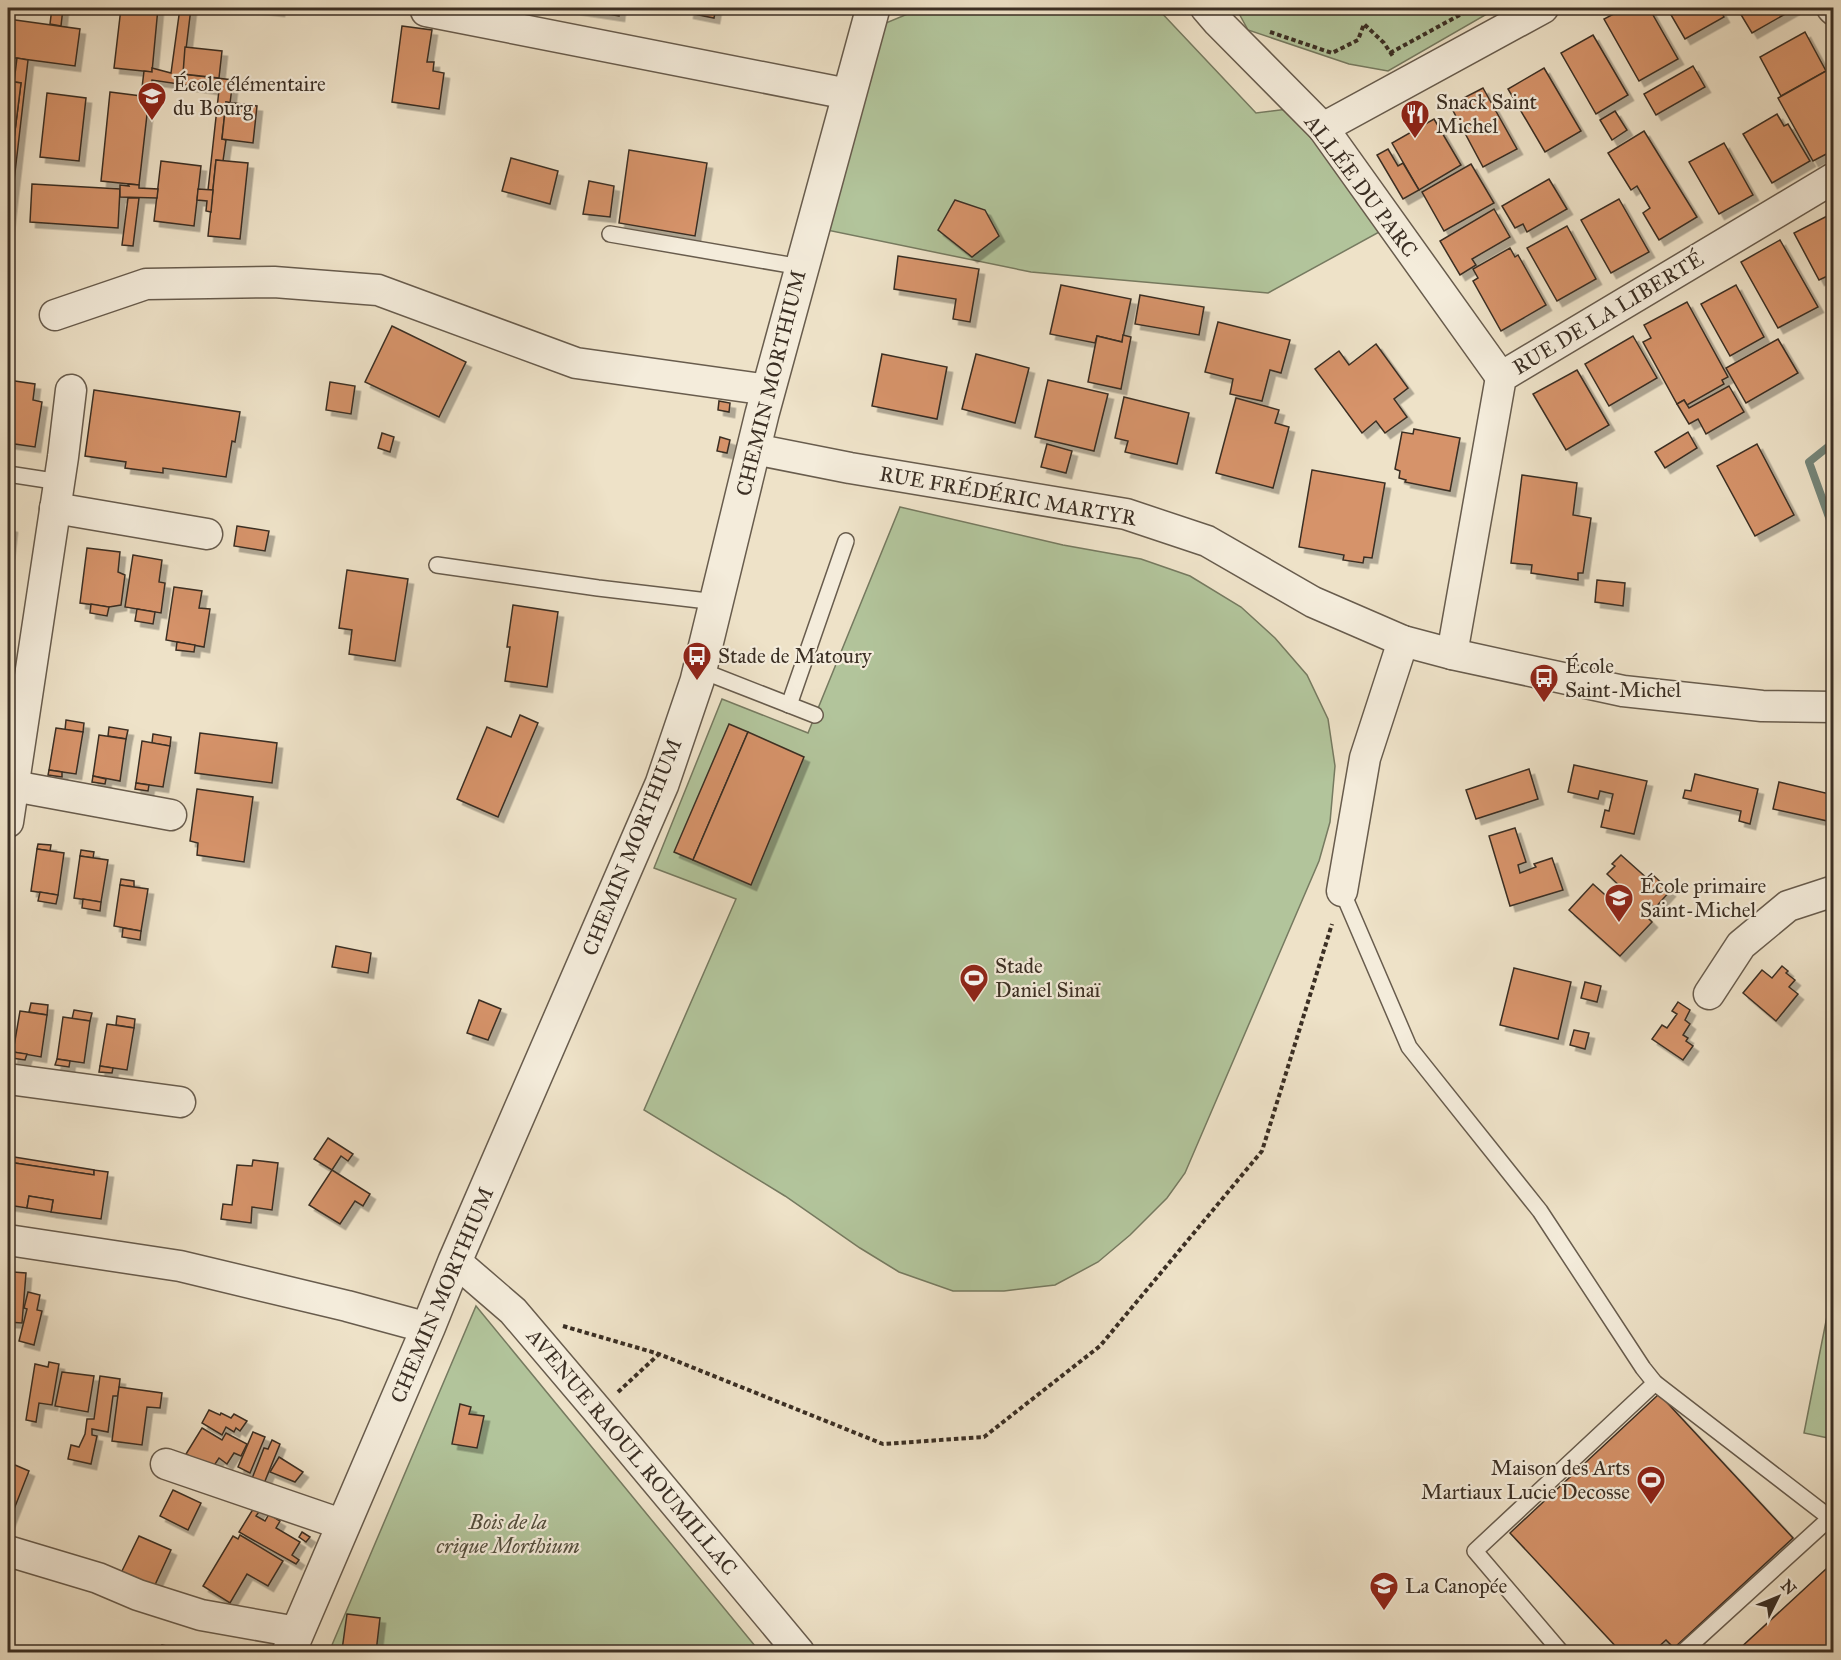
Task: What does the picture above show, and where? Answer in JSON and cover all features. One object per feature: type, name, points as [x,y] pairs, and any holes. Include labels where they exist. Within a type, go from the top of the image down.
[{"type":"street","name":"CHEMIN MORTHIUM","points":[[293,1642],[662,784],[700,670],[768,390],[873,8]]},
{"type":"street","name":"ALLÉE DU PARC","points":[[1206,8],[1323,128],[1501,377]]},
{"type":"street","points":[[1323,128],[1543,8]]},
{"type":"street","points":[[426,10],[848,94]]},
{"type":"street","name":"RUE DE LA LIBERTÉ","points":[[1452,654],[1501,377],[1833,178]]},
{"type":"street","points":[[54,315],[146,284],[274,282],[378,290],[576,363],[768,390]]},
{"type":"street","points":[[8,822],[10,786],[58,495],[71,390]]},
{"type":"street","name":"RUE FRÉDÉRIC MARTYR","points":[[754,449],[850,468],[1126,514],[1207,541],[1313,602],[1403,641],[1452,654],[1623,691],[1762,706],[1833,707]]},
{"type":"street","points":[[58,495],[207,534]]},
{"type":"street","points":[[1342,891],[1365,758],[1403,641]]},
{"type":"street","points":[[10,786],[171,815]]},
{"type":"street","points":[[1709,994],[1741,945],[1788,906],[1833,891]]},
{"type":"street","points":[[8,1079],[180,1102]]},
{"type":"street","points":[[8,1240],[180,1266],[428,1328]]},
{"type":"street","name":"AVENUE RAOUL ROUMILLAC","points":[[455,1261],[513,1311],[799,1653]]},
{"type":"street","points":[[166,1464],[344,1525]]},
{"type":"street","points":[[8,1551],[98,1578],[138,1595],[293,1642]]},
{"type":"lane","points":[[610,234],[801,267]]},
{"type":"lane","points":[[8,474],[58,495]]},
{"type":"lane","points":[[789,705],[846,541]]},
{"type":"lane","points":[[437,565],[716,602]]},
{"type":"lane","points":[[700,670],[815,715]]},
{"type":"lane","points":[[1342,891],[1409,1047],[1540,1210],[1643,1368],[1655,1383],[1832,1519],[1689,1650]]},
{"type":"lane","points":[[1561,1653],[1476,1551],[1655,1383]]},
{"type":"path","points":[[1390,53],[1467,10]]},
{"type":"path","points":[[1264,30],[1332,53],[1358,40],[1364,24],[1384,43],[1398,64]]},
{"type":"path","points":[[558,1324],[659,1354],[883,1444],[984,1437],[1100,1346],[1262,1151],[1342,891]]},
{"type":"path","points":[[598,1411],[659,1354]]},
{"type":"green space","points":[[922,8],[1157,8],[1256,113],[1288,109],[1314,139],[1381,231],[1268,293],[1031,272],[822,229],[881,25]]},
{"type":"green space","points":[[1236,8],[1484,8],[1487,14],[1388,71],[1349,64],[1248,30]]},
{"type":"green space","name":"Stade Daniel Sinaï","points":[[900,507],[1063,545],[1141,559],[1190,576],[1241,607],[1275,638],[1307,675],[1328,719],[1335,766],[1330,822],[1319,861],[1185,1173],[1167,1198],[1130,1235],[1098,1262],[1055,1285],[1004,1291],[953,1291],[899,1272],[785,1196],[644,1110],[736,899],[654,868],[722,699],[808,733]]},
{"type":"green space","name":"Bois de la crique Morthium","points":[[476,1306],[760,1652],[329,1652]]},
{"type":"green space","points":[[1828,1311],[1834,1312],[1833,1439],[1804,1433]]},
{"type":"building","points":[[52,8],[63,8],[61,26],[50,24]]},
{"type":"building","points":[[121,8],[158,8],[152,72],[114,68]]},
{"type":"building","points":[[180,8],[191,8],[183,74],[233,80],[230,103],[226,102],[222,139],[226,140],[223,161],[216,160],[213,190],[208,190],[219,90],[152,80],[149,97],[141,96],[144,71],[152,72],[152,68],[171,73]]},
{"type":"building","points":[[253,8],[279,8],[279,11]]},
{"type":"building","points":[[575,8],[620,8],[619,16]]},
{"type":"building","points":[[689,8],[716,8],[714,18],[688,13]]},
{"type":"building","points":[[1625,8],[1649,8],[1678,59],[1639,81],[1604,19]]},
{"type":"building","points":[[1667,8],[1719,8],[1724,17],[1685,39]]},
{"type":"building","points":[[1737,8],[1793,8],[1794,9],[1752,33]]},
{"type":"building","points":[[8,19],[80,29],[75,66],[8,57]]},
{"type":"building","points":[[402,26],[432,30],[427,62],[434,62],[433,71],[444,73],[439,109],[392,102]]},
{"type":"building","points":[[1805,32],[1826,71],[1781,96],[1760,57]]},
{"type":"building","points":[[1593,35],[1628,95],[1596,114],[1561,53]]},
{"type":"building","points":[[185,47],[222,51],[219,78],[183,74]]},
{"type":"building","points":[[17,58],[28,60],[8,233],[8,170],[10,171],[21,83],[14,82]]},
{"type":"building","points":[[1693,66],[1705,87],[1656,115],[1644,94]]},
{"type":"building","points":[[1544,68],[1581,131],[1545,152],[1508,89]]},
{"type":"building","points":[[1826,71],[1834,84],[1834,150],[1813,161],[1778,98]]},
{"type":"building","points":[[8,81],[21,83],[10,171],[8,170]]},
{"type":"building","points":[[1483,88],[1517,149],[1483,167],[1450,105]]},
{"type":"building","points":[[110,92],[149,97],[139,185],[101,181]]},
{"type":"building","points":[[47,93],[86,98],[79,161],[40,157]]},
{"type":"building","points":[[226,102],[257,106],[253,143],[222,139]]},
{"type":"building","points":[[1615,111],[1627,130],[1612,140],[1600,120]]},
{"type":"building","points":[[1777,114],[1784,126],[1788,124],[1810,161],[1772,183],[1743,134]]},
{"type":"building","points":[[1434,119],[1461,165],[1419,190],[1392,143]]},
{"type":"building","points":[[1644,131],[1697,217],[1659,240],[1643,213],[1650,208],[1637,186],[1631,190],[1608,153]]},
{"type":"building","points":[[1724,143],[1753,195],[1719,214],[1689,162]]},
{"type":"building","points":[[1388,149],[1398,166],[1403,163],[1419,190],[1403,199],[1377,155]]},
{"type":"building","points":[[629,150],[707,163],[695,236],[619,223]]},
{"type":"building","points":[[511,158],[558,171],[550,204],[502,191]]},
{"type":"building","points":[[216,160],[248,163],[240,239],[208,236]]},
{"type":"building","points":[[161,161],[201,166],[194,226],[154,221]]},
{"type":"building","points":[[1471,164],[1494,203],[1444,231],[1422,192]]},
{"type":"building","points":[[1549,179],[1567,209],[1527,232],[1523,224],[1515,228],[1502,206]]},
{"type":"building","points":[[589,181],[614,186],[610,217],[583,214]]},
{"type":"building","points":[[32,184],[120,189],[118,228],[30,222]]},
{"type":"building","points":[[128,184],[139,185],[139,188],[158,189],[157,198],[120,197],[120,185],[129,186]]},
{"type":"building","points":[[198,189],[213,190],[211,212],[206,211],[207,201],[197,200]]},
{"type":"building","points":[[128,198],[139,198],[133,246],[122,245]]},
{"type":"building","points":[[1619,199],[1649,252],[1611,273],[1581,220]]},
{"type":"building","points":[[955,200],[985,210],[999,236],[972,257],[938,230]]},
{"type":"building","points":[[1494,209],[1510,237],[1472,259],[1476,265],[1460,275],[1440,241]]},
{"type":"building","points":[[1833,213],[1834,273],[1819,280],[1794,233]]},
{"type":"building","points":[[1567,226],[1596,279],[1557,301],[1527,248]]},
{"type":"building","points":[[1780,240],[1818,307],[1778,328],[1741,262]]},
{"type":"building","points":[[1510,248],[1515,257],[1518,255],[1546,305],[1501,331],[1473,281],[1478,278],[1473,269]]},
{"type":"building","points":[[898,256],[979,269],[970,322],[953,319],[956,299],[894,289]]},
{"type":"building","points":[[1061,285],[1131,299],[1122,342],[1097,336],[1095,343],[1050,334]]},
{"type":"building","points":[[1736,285],[1764,337],[1730,356],[1701,304]]},
{"type":"building","points":[[1140,295],[1204,307],[1199,335],[1135,324]]},
{"type":"building","points":[[1687,302],[1728,377],[1722,380],[1724,384],[1687,405],[1684,400],[1677,404],[1643,342],[1651,338],[1644,325]]},
{"type":"building","points":[[1218,322],[1290,340],[1281,373],[1270,370],[1262,401],[1230,394],[1233,379],[1205,372]]},
{"type":"building","points":[[392,326],[466,362],[439,417],[365,382]]},
{"type":"building","points":[[1123,335],[1131,337],[1121,389],[1088,382],[1097,336],[1122,342]]},
{"type":"building","points":[[1633,336],[1657,378],[1609,406],[1585,364]]},
{"type":"building","points":[[1778,339],[1798,373],[1746,403],[1726,368]]},
{"type":"building","points":[[1376,344],[1408,388],[1394,399],[1407,417],[1385,433],[1376,421],[1362,433],[1315,369],[1339,351],[1349,365]]},
{"type":"building","points":[[882,354],[947,367],[937,419],[872,406]]},
{"type":"building","points":[[976,354],[1029,368],[1015,423],[962,409]]},
{"type":"building","points":[[1577,370],[1609,425],[1566,450],[1533,394]]},
{"type":"building","points":[[8,380],[35,384],[33,400],[42,402],[35,447],[8,443]]},
{"type":"building","points":[[1048,380],[1108,394],[1094,451],[1035,437]]},
{"type":"building","points":[[330,382],[355,386],[351,414],[326,410]]},
{"type":"building","points":[[1729,386],[1744,412],[1706,434],[1698,419],[1689,424],[1677,404],[1684,400],[1689,408]]},
{"type":"building","points":[[94,390],[240,412],[226,477],[163,468],[163,473],[125,468],[126,462],[85,456]]},
{"type":"building","points":[[1124,397],[1189,413],[1177,464],[1125,452],[1128,441],[1115,438]]},
{"type":"building","points":[[1236,398],[1279,410],[1275,423],[1289,427],[1273,488],[1216,473]]},
{"type":"building","points":[[719,401],[730,403],[729,412],[718,410]]},
{"type":"building","points":[[1414,429],[1460,438],[1450,491],[1405,482],[1406,480],[1399,478],[1400,471],[1395,469],[1402,432],[1413,434]]},
{"type":"building","points":[[1688,432],[1697,448],[1665,468],[1655,452]]},
{"type":"building","points":[[382,433],[394,437],[390,452],[378,448]]},
{"type":"building","points":[[720,437],[730,440],[727,453],[717,451]]},
{"type":"building","points":[[1047,444],[1072,451],[1066,473],[1041,467]]},
{"type":"building","points":[[1757,444],[1794,515],[1755,536],[1717,466]]},
{"type":"building","points":[[1312,470],[1385,483],[1372,558],[1364,557],[1363,563],[1343,560],[1344,555],[1299,547]]},
{"type":"building","points":[[1522,475],[1577,483],[1573,515],[1591,518],[1583,573],[1578,573],[1578,580],[1531,573],[1532,565],[1511,563]]},
{"type":"building","points":[[8,526],[12,527],[9,553],[8,553]]},
{"type":"building","points":[[237,526],[269,531],[265,551],[234,546]]},
{"type":"building","points":[[87,548],[120,552],[118,572],[125,575],[121,605],[109,607],[80,603]]},
{"type":"building","points":[[133,555],[162,560],[159,582],[165,583],[161,613],[125,607]]},
{"type":"building","points":[[347,570],[408,579],[395,661],[349,654],[352,630],[339,628]]},
{"type":"building","points":[[1597,580],[1625,583],[1623,606],[1595,602]]},
{"type":"building","points":[[174,587],[202,591],[199,608],[210,609],[204,647],[166,640]]},
{"type":"building","points":[[91,604],[109,607],[107,616],[90,613]]},
{"type":"building","points":[[513,605],[558,612],[547,687],[505,681]]},
{"type":"building","points":[[137,609],[155,612],[153,624],[135,621]]},
{"type":"building","points":[[177,642],[195,645],[194,652],[176,650]]},
{"type":"building","points":[[520,715],[538,723],[498,817],[457,799],[487,727],[511,737]]},
{"type":"building","points":[[66,720],[84,723],[83,732],[65,730]]},
{"type":"building","points":[[729,724],[748,732],[693,860],[674,852]]},
{"type":"building","points":[[109,727],[128,730],[126,739],[108,736]]},
{"type":"building","points":[[56,728],[83,732],[76,774],[49,770]]},
{"type":"building","points":[[748,732],[804,757],[751,885],[693,860]]},
{"type":"building","points":[[200,733],[277,743],[272,783],[195,773]]},
{"type":"building","points":[[153,734],[171,737],[170,746],[152,743]]},
{"type":"building","points":[[99,735],[126,739],[120,781],[93,776]]},
{"type":"building","points":[[142,741],[170,746],[163,787],[136,783]]},
{"type":"building","points":[[1574,765],[1647,781],[1634,834],[1601,827],[1605,810],[1609,811],[1613,794],[1600,791],[1598,799],[1568,792]]},
{"type":"building","points":[[1529,769],[1538,799],[1476,819],[1466,790]]},
{"type":"building","points":[[49,770],[62,772],[62,777],[48,775]]},
{"type":"building","points":[[1695,774],[1758,789],[1750,824],[1739,821],[1741,811],[1683,798],[1685,790],[1691,791]]},
{"type":"building","points":[[93,776],[106,779],[105,784],[92,782]]},
{"type":"building","points":[[1779,782],[1834,795],[1832,822],[1773,809]]},
{"type":"building","points":[[136,783],[149,785],[148,791],[135,789]]},
{"type":"building","points":[[197,789],[253,797],[244,862],[197,855],[198,843],[190,841]]},
{"type":"building","points":[[1515,828],[1526,862],[1518,865],[1520,873],[1536,867],[1534,864],[1552,858],[1563,890],[1510,906],[1489,836]]},
{"type":"building","points":[[38,844],[51,845],[50,851],[37,849]]},
{"type":"building","points":[[37,849],[64,853],[58,895],[31,891]]},
{"type":"building","points":[[81,850],[94,852],[93,858],[80,856]]},
{"type":"building","points":[[1621,855],[1649,880],[1654,876],[1670,891],[1655,908],[1650,903],[1642,912],[1652,922],[1620,956],[1569,910],[1593,884],[1613,902],[1624,890],[1607,874],[1615,866],[1612,864]]},
{"type":"building","points":[[80,856],[108,860],[101,902],[74,898]]},
{"type":"building","points":[[121,879],[134,881],[134,887],[120,885]]},
{"type":"building","points":[[120,885],[148,889],[141,931],[114,926]]},
{"type":"building","points":[[40,892],[58,895],[56,904],[38,901]]},
{"type":"building","points":[[83,899],[101,902],[100,911],[82,908]]},
{"type":"building","points":[[123,928],[141,931],[140,940],[122,937]]},
{"type":"building","points":[[336,946],[371,953],[368,973],[332,967]]},
{"type":"building","points":[[1782,966],[1788,971],[1786,973],[1795,980],[1789,987],[1798,994],[1776,1021],[1743,993],[1762,970],[1772,978]]},
{"type":"building","points":[[1514,968],[1571,982],[1558,1039],[1500,1025]]},
{"type":"building","points":[[1585,982],[1601,986],[1597,1002],[1581,998]]},
{"type":"building","points":[[479,1000],[501,1009],[488,1040],[467,1033]]},
{"type":"building","points":[[1678,1002],[1690,1010],[1685,1020],[1690,1024],[1683,1035],[1688,1038],[1686,1041],[1693,1046],[1683,1060],[1652,1039],[1662,1025],[1667,1028],[1677,1014],[1672,1011]]},
{"type":"building","points":[[31,1003],[48,1005],[47,1015],[29,1012]]},
{"type":"building","points":[[74,1010],[92,1013],[90,1021],[72,1019]]},
{"type":"building","points":[[20,1011],[47,1015],[41,1057],[13,1052]]},
{"type":"building","points":[[117,1016],[135,1019],[134,1028],[116,1025]]},
{"type":"building","points":[[63,1017],[90,1021],[84,1063],[57,1059]]},
{"type":"building","points":[[107,1024],[134,1028],[127,1070],[100,1066]]},
{"type":"building","points":[[1574,1030],[1589,1033],[1585,1049],[1570,1045]]},
{"type":"building","points":[[13,1052],[27,1054],[25,1060],[12,1058]]},
{"type":"building","points":[[57,1059],[70,1061],[69,1067],[55,1065]]},
{"type":"building","points":[[100,1066],[113,1068],[112,1073],[99,1072]]},
{"type":"building","points":[[328,1138],[353,1154],[348,1161],[341,1156],[332,1170],[314,1159]]},
{"type":"building","points":[[8,1156],[94,1170],[94,1175],[8,1162]]},
{"type":"building","points":[[253,1160],[278,1163],[272,1210],[252,1207],[251,1223],[221,1219],[223,1204],[232,1205],[237,1165],[252,1166]]},
{"type":"building","points":[[8,1162],[94,1175],[94,1170],[108,1172],[101,1219],[51,1212],[53,1200],[29,1196],[27,1208],[8,1205]]},
{"type":"building","points":[[332,1170],[370,1194],[363,1206],[355,1201],[340,1224],[309,1205]]},
{"type":"building","points":[[29,1196],[53,1200],[51,1212],[27,1208]]},
{"type":"building","points":[[13,1272],[26,1273],[22,1323],[8,1322],[8,1281],[12,1281]]},
{"type":"building","points":[[28,1292],[40,1295],[37,1310],[42,1311],[34,1345],[19,1341],[27,1309],[24,1308]]},
{"type":"building","points":[[49,1362],[59,1364],[52,1405],[39,1403],[36,1422],[26,1420],[35,1364],[48,1367]]},
{"type":"building","points":[[62,1372],[94,1376],[88,1412],[55,1406]]},
{"type":"building","points":[[100,1376],[120,1379],[118,1396],[113,1396],[108,1432],[92,1429],[92,1435],[97,1436],[91,1464],[68,1459],[71,1445],[79,1447],[85,1434],[87,1419],[94,1419]]},
{"type":"building","points":[[119,1387],[162,1393],[160,1408],[147,1407],[142,1445],[112,1441]]},
{"type":"building","name":"Maison des Arts Martiaux Lucie Decosse","points":[[1659,1394],[1793,1538],[1674,1648],[1666,1640],[1653,1652],[1621,1652],[1510,1533]]},
{"type":"building","points":[[460,1404],[471,1407],[469,1414],[484,1416],[477,1448],[452,1444]]},
{"type":"building","points":[[209,1410],[231,1418],[234,1414],[247,1421],[240,1431],[236,1428],[234,1432],[226,1427],[222,1435],[202,1423]]},
{"type":"building","points":[[202,1428],[222,1440],[226,1433],[247,1444],[241,1456],[234,1453],[227,1464],[219,1458],[211,1470],[186,1454]]},
{"type":"building","points":[[253,1432],[265,1437],[250,1473],[238,1467]]},
{"type":"building","points":[[272,1440],[280,1444],[263,1486],[251,1481],[264,1448],[268,1449]]},
{"type":"building","points":[[279,1457],[303,1472],[295,1482],[270,1472]]},
{"type":"building","points":[[8,1462],[29,1471],[9,1522],[8,1521]]},
{"type":"building","points":[[173,1490],[201,1503],[188,1530],[160,1516]]},
{"type":"building","points":[[255,1506],[261,1509],[256,1516],[265,1521],[269,1514],[280,1521],[276,1528],[300,1542],[292,1555],[299,1560],[296,1564],[239,1532]]},
{"type":"building","points":[[302,1532],[310,1537],[306,1542],[299,1537]]},
{"type":"building","points":[[240,1535],[283,1561],[268,1586],[247,1574],[230,1603],[203,1586],[233,1536],[238,1539]]},
{"type":"building","points":[[139,1536],[171,1550],[154,1587],[121,1573]]},
{"type":"building","points":[[1826,1569],[1834,1577],[1834,1652],[1737,1651]]},
{"type":"building","points":[[347,1614],[380,1618],[376,1652],[332,1652],[332,1650],[342,1650]]},
{"type":"building","points":[[162,1645],[191,1651],[191,1652],[161,1652]]},
{"type":"waterway","points":[[1834,442],[1809,462],[1834,531]]},
{"type":"place","name":"École élémentaire du Bourg","points":[[152,122]]},
{"type":"place","name":"Snack Saint Michel","points":[[1415,140]]},
{"type":"place","name":"Stade de Matoury","points":[[697,682]]},
{"type":"place","name":"École Saint-Michel","points":[[1544,704]]},
{"type":"place","name":"École primaire Saint-Michel","points":[[1619,924]]},
{"type":"place","name":"Stade Daniel Sinaï","points":[[974,1004]]},
{"type":"place","name":"Maison des Arts Martiaux Lucie Decosse","points":[[1651,1506]]},
{"type":"place","name":"La Canopée","points":[[1384,1612]]}]
